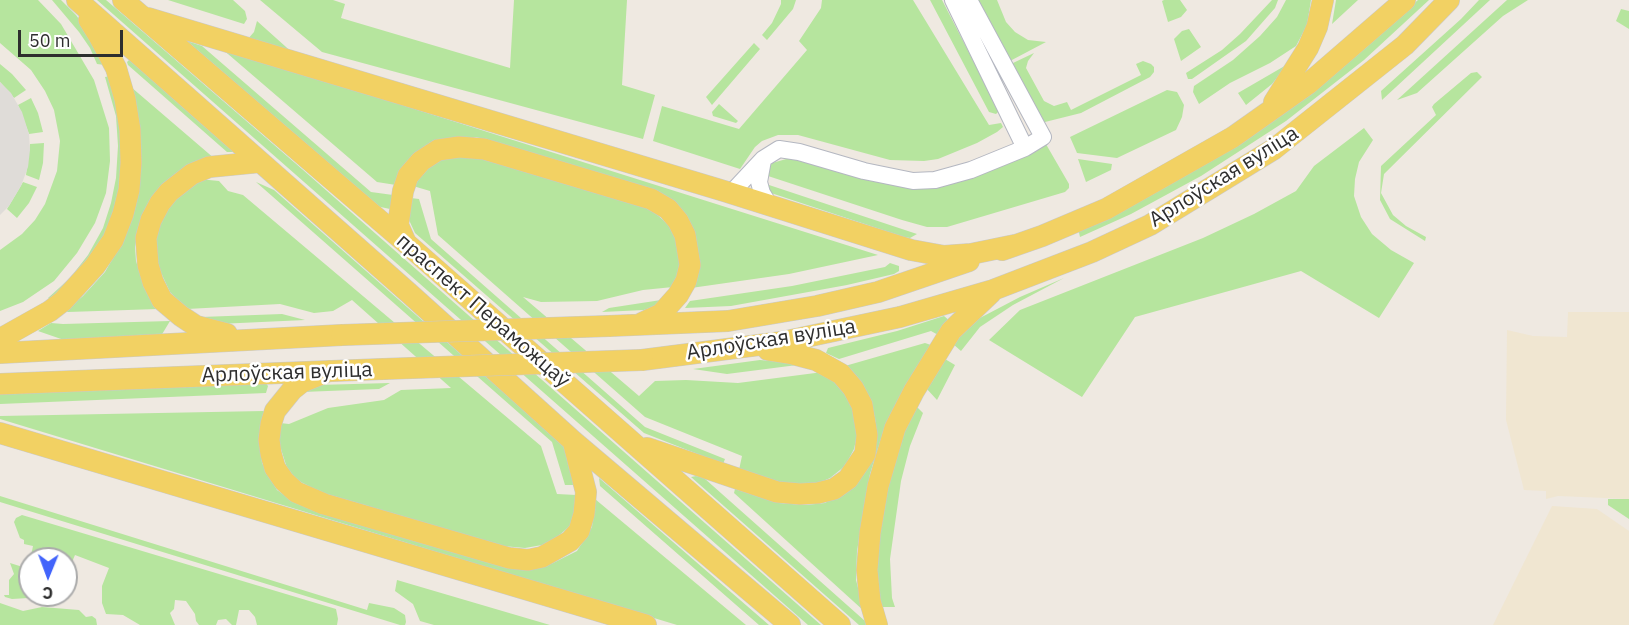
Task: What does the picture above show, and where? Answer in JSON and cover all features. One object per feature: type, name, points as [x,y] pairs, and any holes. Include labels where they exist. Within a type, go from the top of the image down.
[{"type":"main road","name":"праспект Пераможцаў","points":[[76,0],[573,441],[790,625]]},
{"type":"main road","points":[[0,339],[50,311],[77,287],[95,266],[112,240],[129,190],[130,130],[122,89],[116,68],[76,0]]},
{"type":"main road","name":"праспект Пераможцаў","points":[[123,0],[406,243],[840,625]]},
{"type":"main road","points":[[1263,117],[1308,48],[1317,27],[1323,0]]},
{"type":"main road","name":"Арлоўская вуліца","points":[[0,353],[342,335],[728,321],[817,306],[878,292],[1015,245],[1106,209],[1161,180],[1263,117],[1308,84],[1405,0]]},
{"type":"main road","name":"Арлоўская вуліца","points":[[0,384],[642,360],[750,347],[900,317],[993,290],[1092,252],[1150,225],[1274,149],[1405,45],[1449,0]]},
{"type":"main road","points":[[141,16],[724,191],[885,243],[944,256],[971,254],[1015,245]]},
{"type":"main road","points":[[406,243],[399,225],[403,191],[408,176],[421,161],[438,150],[459,147],[484,149],[651,199],[668,209],[678,221],[685,235],[690,265],[686,281],[678,295],[661,314],[636,326]]},
{"type":"main road","points":[[260,162],[209,167],[180,182],[160,203],[151,220],[145,248],[153,282],[162,300],[181,316],[196,326],[218,333],[261,339]]},
{"type":"main road","points":[[878,625],[870,601],[867,570],[870,533],[878,486],[895,428],[914,391],[951,331],[993,290]]},
{"type":"main road","points":[[636,444],[777,492],[818,493],[834,489],[848,479],[865,454],[867,435],[862,405],[853,388],[841,374],[816,360],[750,347]]},
{"type":"main road","points":[[329,371],[303,382],[292,390],[275,411],[269,440],[275,468],[284,481],[296,492],[324,504],[509,558],[528,560],[542,557],[570,542],[579,531],[584,514],[586,492],[573,441]]},
{"type":"main road","points":[[0,433],[646,625]]},
{"type":"street","points":[[953,0],[1025,148]]},
{"type":"street","points":[[724,191],[735,189],[763,159],[779,149],[799,152],[872,174],[913,181],[936,180],[971,170],[1025,148],[1043,137],[969,0]]},
{"type":"street","points":[[763,159],[759,182],[762,193],[770,206]]},
{"type":"shaded area","points":[[0,82],[11,93],[22,112],[29,134],[30,150],[28,167],[21,186],[9,206],[0,215]]},
{"type":"shaded area","points":[[1568,312],[1629,312],[1629,499],[1558,496],[1546,499],[1546,491],[1524,490],[1506,420],[1507,330],[1533,336],[1567,337]]},
{"type":"shaded area","points":[[1552,506],[1597,509],[1629,531],[1629,625],[1493,625]]},
{"type":"green space","points":[[0,0],[38,0],[61,24],[94,80],[109,128],[110,161],[106,193],[95,223],[77,253],[54,281],[23,302],[0,311],[0,250],[22,234],[45,204],[57,171],[60,141],[54,110],[45,91],[31,70],[0,43]]},
{"type":"green space","points":[[52,0],[61,0],[76,15],[87,30],[105,65],[97,64],[79,32]]},
{"type":"green space","points":[[97,0],[106,0],[302,169],[821,625],[808,625]]},
{"type":"green space","points":[[168,0],[233,0],[245,11],[247,19],[244,24]]},
{"type":"green space","points":[[260,0],[333,0],[345,4],[341,18],[510,68],[514,0],[627,0],[622,85],[655,95],[643,139],[322,52]]},
{"type":"green space","points":[[781,0],[796,0],[793,9],[767,40],[762,35],[772,23]]},
{"type":"green space","points":[[822,0],[913,0],[989,125],[1001,123],[1003,127],[977,143],[938,159],[924,161],[890,160],[798,135],[778,135],[762,141],[755,147],[740,169],[653,141],[662,106],[739,129],[807,50],[799,41],[821,8]]},
{"type":"green space","points":[[930,0],[942,0],[999,111],[996,114],[989,112]]},
{"type":"green space","points":[[976,0],[997,0],[1006,22],[1015,32],[1028,40],[1046,42],[1010,61]]},
{"type":"green space","points":[[1180,0],[1187,10],[1181,17],[1168,22],[1162,1]]},
{"type":"green space","points":[[1272,0],[1278,0],[1275,8],[1246,41],[1192,79],[1188,79],[1186,73],[1222,50]]},
{"type":"green space","points":[[1286,0],[1311,0],[1307,25],[1296,46],[1270,63],[1230,83],[1199,104],[1193,92],[1194,86],[1233,60],[1260,36],[1277,17]]},
{"type":"green space","points":[[1336,0],[1358,0],[1332,24]]},
{"type":"green space","points":[[1418,0],[1429,0],[1364,60],[1286,121],[1201,176],[1131,214],[1080,237],[1078,228],[1359,52]]},
{"type":"green space","points":[[1479,0],[1490,0],[1382,100],[1381,91]]},
{"type":"green space","points":[[1507,0],[1528,0],[1503,16],[1417,93],[1397,100]]},
{"type":"green space","points":[[1621,9],[1629,11],[1629,29],[1616,21]]},
{"type":"green space","points":[[257,21],[295,55],[247,40],[254,32]]},
{"type":"green space","points":[[1189,29],[1201,47],[1181,61],[1174,39],[1182,31]]},
{"type":"green space","points":[[187,41],[202,46],[371,192],[393,195],[390,209],[376,206]]},
{"type":"green space","points":[[754,43],[760,49],[712,105],[706,97]]},
{"type":"green space","points":[[221,48],[878,255],[789,274],[691,288],[663,196],[476,137],[440,140],[396,185],[377,182]]},
{"type":"green space","points":[[1034,53],[1026,68],[1044,101],[1054,106],[1067,102],[1071,110],[1141,75],[1136,64],[1143,61],[1151,64],[1154,72],[1150,77],[1081,113],[1041,123],[1010,68],[1013,63]]},
{"type":"green space","points":[[130,59],[237,152],[227,152],[128,65],[127,62]]},
{"type":"green space","points":[[0,64],[26,90],[14,98],[0,82]]},
{"type":"green space","points":[[1288,64],[1272,84],[1246,105],[1238,93]]},
{"type":"green space","points":[[1477,72],[1482,77],[1384,174],[1381,193],[1393,215],[1406,226],[1426,237],[1425,241],[1390,219],[1380,200],[1381,166],[1436,115],[1432,107],[1434,104],[1471,73]]},
{"type":"green space","points":[[110,76],[124,143],[119,205],[94,258],[52,301],[48,298],[70,278],[88,255],[103,228],[111,203],[116,178],[118,146],[116,116],[105,77]]},
{"type":"green space","points":[[131,87],[215,159],[139,227],[135,247],[136,261],[142,280],[158,309],[68,312],[65,311],[83,296],[105,272],[121,244]]},
{"type":"green space","points":[[1167,90],[1177,92],[1184,105],[1176,130],[1117,158],[1077,153],[1070,137]]},
{"type":"green space","points":[[31,98],[43,132],[29,134],[18,105]]},
{"type":"green space","points":[[719,104],[738,121],[736,123],[713,116],[712,112]]},
{"type":"green space","points":[[1364,128],[1373,140],[1359,162],[1355,179],[1354,196],[1361,217],[1372,234],[1391,250],[1414,263],[1379,318],[1301,271],[1135,317],[1082,397],[989,340],[1020,310],[1203,238],[1296,191],[1314,166]]},
{"type":"green space","points":[[1043,139],[1069,184],[1065,192],[947,227],[927,227],[902,220],[765,175],[772,163],[790,158],[916,180]]},
{"type":"green space","points":[[44,143],[39,180],[26,175],[30,144]]},
{"type":"green space","points":[[466,153],[645,204],[671,227],[678,244],[681,263],[679,275],[673,287],[643,290],[597,301],[541,302],[523,297],[639,396],[655,381],[738,383],[823,372],[839,384],[853,404],[859,427],[854,449],[845,466],[830,478],[810,487],[794,488],[739,470],[742,456],[645,417],[438,235],[430,191],[413,186],[439,157]]},
{"type":"green space","points":[[1078,159],[1112,164],[1111,170],[1086,182]]},
{"type":"green space","points":[[199,179],[219,181],[228,191],[243,195],[541,446],[557,494],[576,495],[576,508],[571,525],[556,538],[542,545],[525,548],[503,546],[320,492],[297,480],[287,468],[280,446],[278,438],[280,423],[289,424],[328,408],[384,400],[401,390],[451,388],[352,300],[333,311],[314,313],[280,304],[187,309],[170,292],[155,260],[158,221],[169,206]]},
{"type":"green space","points":[[23,182],[37,187],[29,203],[17,218],[7,209]]},
{"type":"green space","points":[[256,182],[274,190],[565,446],[576,485],[565,485],[552,442]]},
{"type":"green space","points":[[763,183],[917,234],[910,238],[904,237],[771,193]]},
{"type":"green space","points":[[411,198],[419,199],[431,239],[645,427],[725,459],[723,464],[644,433],[415,233],[409,220]]},
{"type":"green space","points":[[890,263],[899,266],[899,271],[847,285],[731,306],[685,308],[690,301],[792,286],[885,267]]},
{"type":"green space","points":[[1064,278],[1013,305],[980,327],[961,351],[953,344],[978,319]]},
{"type":"green space","points":[[661,300],[653,307],[644,310],[602,312],[609,308]]},
{"type":"green space","points":[[282,314],[305,320],[218,324],[201,317]]},
{"type":"green space","points":[[944,316],[951,322],[940,336],[931,331],[839,359],[826,353],[828,348],[897,331]]},
{"type":"green space","points":[[170,321],[161,336],[64,340],[38,331],[51,323]]},
{"type":"green space","points":[[925,343],[931,345],[902,393],[884,429],[870,474],[857,551],[856,580],[864,611],[734,493],[735,489],[780,503],[805,505],[825,503],[849,487],[874,445],[876,424],[871,401],[845,366]]},
{"type":"green space","points":[[945,359],[955,365],[937,400],[926,388]]},
{"type":"green space","points":[[760,360],[805,364],[727,374],[693,369]]},
{"type":"green space","points":[[265,382],[268,386],[266,393],[0,404],[0,393]]},
{"type":"green space","points":[[390,383],[379,389],[302,392],[317,385]]},
{"type":"green space","points":[[915,405],[923,413],[910,446],[901,481],[890,559],[892,598],[895,607],[880,607],[875,558],[893,455]]},
{"type":"green space","points":[[264,411],[260,434],[262,463],[277,490],[298,504],[527,570],[553,563],[577,551],[592,527],[595,499],[746,625],[677,625],[0,419],[0,416]]},
{"type":"green space","points":[[691,477],[704,478],[865,621],[866,625],[859,625]]},
{"type":"green space","points":[[599,478],[769,625],[759,625],[600,486]]},
{"type":"green space","points":[[0,496],[367,610],[369,603],[394,608],[405,615],[406,622],[405,625],[400,625],[0,502]]},
{"type":"green space","points":[[1608,499],[1629,499],[1629,519],[1608,505]]},
{"type":"green space","points":[[22,515],[336,609],[337,625],[257,625],[255,617],[249,610],[239,610],[236,625],[232,625],[226,619],[218,620],[216,625],[199,625],[186,601],[175,600],[174,609],[170,613],[175,625],[140,625],[123,615],[106,614],[102,603],[102,586],[109,568],[78,556],[78,547],[33,547],[24,544],[14,522]]},
{"type":"green space","points":[[10,563],[18,566],[18,599],[12,599],[4,595],[9,595],[9,580],[14,574]]},
{"type":"green space","points":[[397,580],[550,625],[434,625],[420,621],[413,604],[395,591]]},
{"type":"green space","points":[[0,603],[23,611],[42,607],[79,610],[86,617],[92,616],[96,619],[97,625],[0,625]]}]
